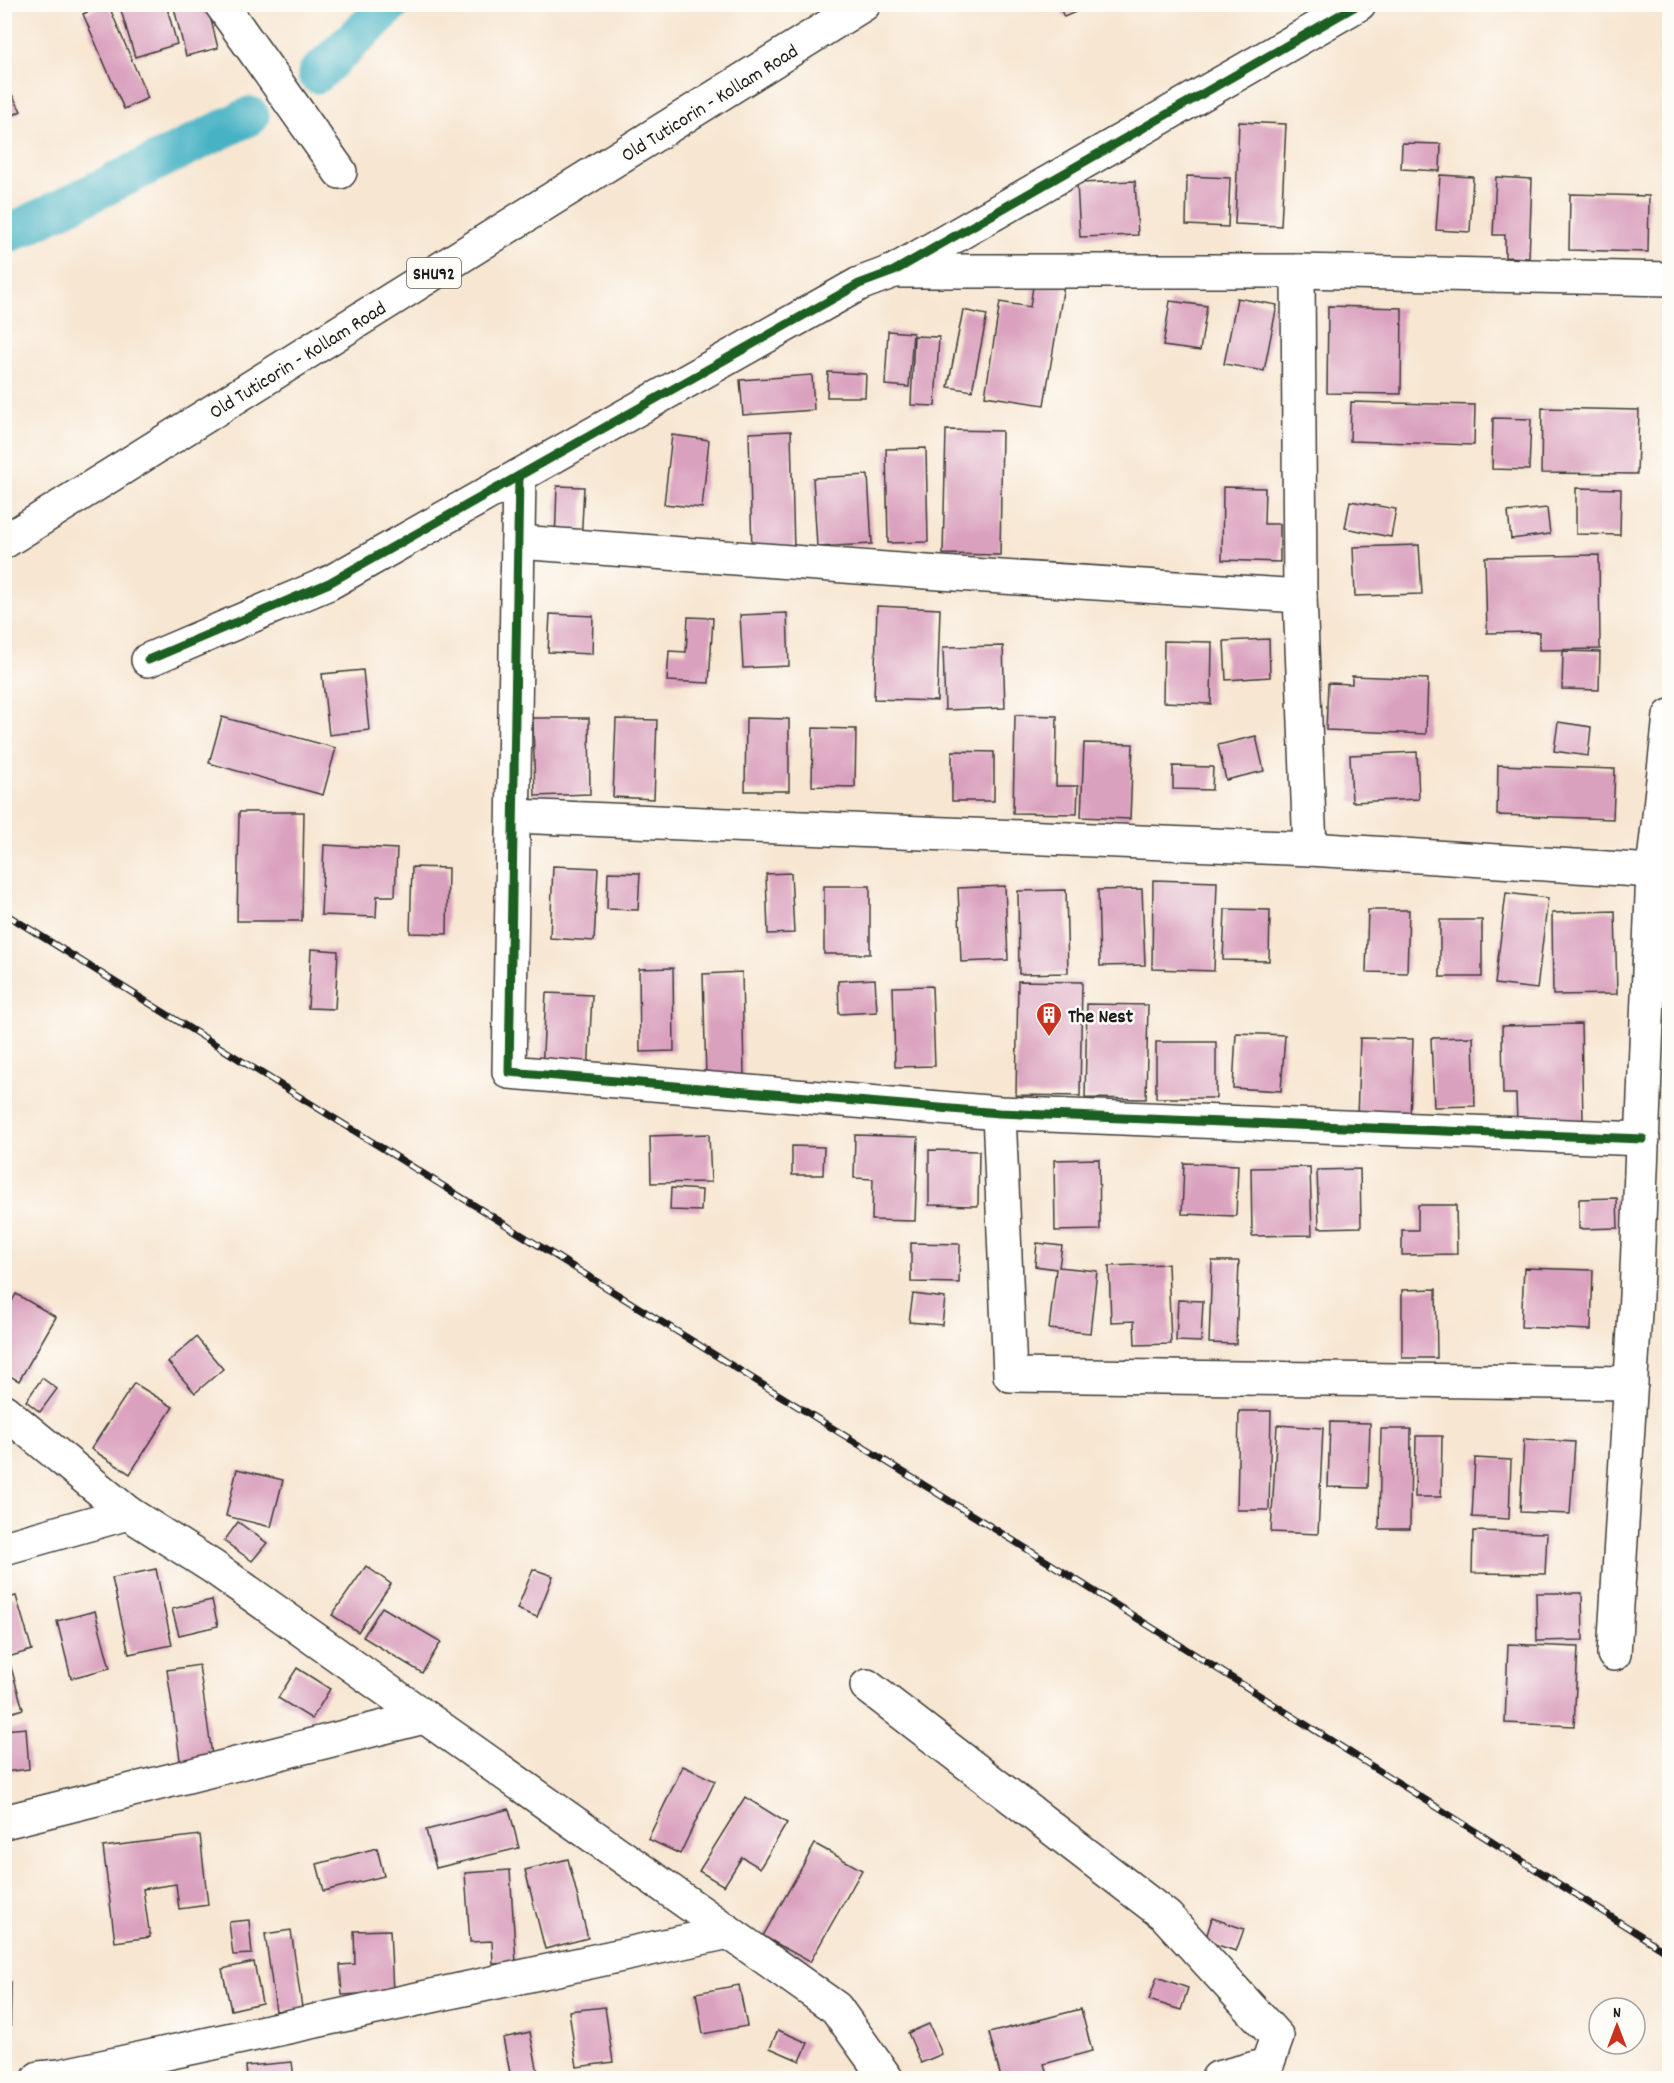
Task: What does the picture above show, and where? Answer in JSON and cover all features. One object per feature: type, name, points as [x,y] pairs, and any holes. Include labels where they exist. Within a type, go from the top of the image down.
[{"type":"street","points":[[221,4],[340,172]]},
{"type":"street","name":"Old Tuticorin - Kollam Road","points":[[4,542],[864,4]]},
{"type":"street","points":[[148,660],[328,583],[859,284],[894,272],[1359,4]]},
{"type":"street","points":[[894,272],[1298,271],[1670,279]]},
{"type":"street","points":[[1298,271],[1300,596],[1310,849]]},
{"type":"street","points":[[519,476],[509,1072],[999,1113],[1643,1139]]},
{"type":"street","points":[[518,542],[1300,596]]},
{"type":"street","points":[[1614,1653],[1631,1383],[1653,871],[1670,716]]},
{"type":"street","points":[[514,816],[1310,849],[1653,871]]},
{"type":"street","points":[[999,1113],[1010,1375],[1631,1383]]},
{"type":"street","points":[[4,1411],[128,1513],[213,1567],[836,2008],[886,2079]]},
{"type":"street","points":[[4,1548],[128,1513]]},
{"type":"street","points":[[867,1686],[1166,1916],[1277,2037],[1267,2065],[1218,2079]]},
{"type":"street","points":[[4,1822],[424,1717]]},
{"type":"street","points":[[53,2078],[729,1932]]},
{"type":"building","points":[[108,4],[148,98],[124,109],[83,14]]},
{"type":"building","points":[[119,4],[166,4],[177,44],[135,57]]},
{"type":"building","points":[[173,4],[207,4],[218,48],[186,56]]},
{"type":"building","points":[[1058,4],[1085,4],[1087,7],[1064,17]]},
{"type":"building","points":[[1168,4],[1184,4],[1184,5],[1170,9]]},
{"type":"building","points":[[4,80],[21,111],[4,121]]},
{"type":"building","points":[[1239,122],[1286,124],[1281,226],[1235,224]]},
{"type":"building","points":[[1402,143],[1441,144],[1440,171],[1401,169]]},
{"type":"building","points":[[1440,175],[1473,177],[1470,232],[1436,230]]},
{"type":"building","points":[[1187,176],[1230,178],[1228,227],[1186,225]]},
{"type":"building","points":[[1496,177],[1532,179],[1529,258],[1505,257],[1505,235],[1493,235]]},
{"type":"building","points":[[1135,181],[1138,235],[1080,237],[1077,183]]},
{"type":"building","points":[[1570,194],[1649,196],[1648,252],[1569,250]]},
{"type":"building","points":[[1034,280],[1064,285],[1044,405],[985,396],[1000,302],[1030,307]]},
{"type":"building","points":[[1237,298],[1277,305],[1264,371],[1224,364]]},
{"type":"building","points":[[1170,301],[1207,306],[1200,351],[1163,346]]},
{"type":"building","points":[[1328,306],[1402,308],[1401,394],[1327,393]]},
{"type":"building","points":[[963,310],[987,315],[972,391],[948,387]]},
{"type":"building","points":[[888,331],[913,333],[909,387],[885,385]]},
{"type":"building","points":[[914,336],[939,337],[935,406],[911,405]]},
{"type":"building","points":[[828,372],[866,374],[865,397],[827,397]]},
{"type":"building","points":[[812,375],[814,410],[743,415],[740,380]]},
{"type":"building","points":[[1351,402],[1475,405],[1474,445],[1350,441]]},
{"type":"building","points":[[1542,408],[1639,410],[1637,474],[1541,473]]},
{"type":"building","points":[[1493,418],[1531,419],[1529,470],[1492,469]]},
{"type":"building","points":[[946,430],[1002,431],[1000,555],[943,554]]},
{"type":"building","points":[[791,431],[794,550],[752,552],[749,433]]},
{"type":"building","points":[[672,435],[709,440],[702,508],[664,504]]},
{"type":"building","points":[[926,448],[928,542],[888,543],[886,449]]},
{"type":"building","points":[[868,475],[872,544],[817,547],[813,478]]},
{"type":"building","points":[[557,486],[584,487],[581,544],[555,543]]},
{"type":"building","points":[[1223,487],[1265,488],[1264,524],[1280,524],[1280,562],[1222,560]]},
{"type":"building","points":[[1576,488],[1621,489],[1620,535],[1576,534]]},
{"type":"building","points":[[1350,501],[1396,509],[1391,537],[1345,528]]},
{"type":"building","points":[[1547,508],[1550,534],[1511,539],[1508,512]]},
{"type":"building","points":[[1419,545],[1422,594],[1355,596],[1353,547]]},
{"type":"building","points":[[1599,555],[1600,649],[1539,650],[1539,632],[1487,633],[1485,557]]},
{"type":"building","points":[[877,606],[940,609],[937,701],[874,699]]},
{"type":"building","points":[[787,613],[789,666],[743,668],[740,615]]},
{"type":"building","points":[[550,614],[593,616],[592,654],[548,652]]},
{"type":"building","points":[[688,617],[713,618],[709,683],[667,681],[669,651],[686,652]]},
{"type":"building","points":[[1269,639],[1270,677],[1226,680],[1224,641]]},
{"type":"building","points":[[1164,641],[1212,642],[1211,704],[1163,702]]},
{"type":"building","points":[[1003,646],[1005,708],[945,710],[943,647]]},
{"type":"building","points":[[1563,651],[1600,652],[1599,690],[1562,689]]},
{"type":"building","points":[[363,670],[369,730],[329,735],[322,674]]},
{"type":"building","points":[[1352,676],[1428,679],[1426,734],[1326,730],[1328,683],[1352,684]]},
{"type":"building","points":[[1015,715],[1057,716],[1056,786],[1078,786],[1077,814],[1013,813]]},
{"type":"building","points":[[222,717],[336,748],[323,795],[209,763]]},
{"type":"building","points":[[533,718],[589,718],[590,794],[535,796]]},
{"type":"building","points":[[746,718],[789,719],[789,791],[745,791]]},
{"type":"building","points":[[616,719],[657,720],[654,799],[613,797]]},
{"type":"building","points":[[1558,722],[1591,727],[1588,756],[1554,751]]},
{"type":"building","points":[[813,728],[856,729],[855,787],[812,786]]},
{"type":"building","points":[[1256,736],[1264,771],[1226,780],[1218,745]]},
{"type":"building","points":[[1084,743],[1133,744],[1130,819],[1081,817]]},
{"type":"building","points":[[952,751],[994,752],[994,801],[952,801]]},
{"type":"building","points":[[1417,752],[1419,799],[1352,802],[1350,755]]},
{"type":"building","points":[[1498,765],[1615,769],[1613,819],[1497,815]]},
{"type":"building","points":[[1173,766],[1213,767],[1212,790],[1173,789]]},
{"type":"building","points":[[239,812],[304,812],[302,921],[237,921]]},
{"type":"building","points":[[324,845],[397,849],[395,896],[377,896],[376,917],[321,915]]},
{"type":"building","points":[[553,866],[598,868],[594,941],[550,938]]},
{"type":"building","points":[[412,867],[448,868],[447,934],[410,933]]},
{"type":"building","points":[[608,872],[640,873],[638,910],[607,909]]},
{"type":"building","points":[[791,873],[794,933],[768,934],[766,874]]},
{"type":"building","points":[[1153,880],[1217,882],[1214,971],[1152,969]]},
{"type":"building","points":[[824,886],[870,886],[870,954],[824,954]]},
{"type":"building","points":[[1005,886],[1008,960],[961,962],[958,888]]},
{"type":"building","points":[[1142,889],[1145,965],[1100,966],[1098,890]]},
{"type":"building","points":[[1066,890],[1068,973],[1019,974],[1018,891]]},
{"type":"building","points":[[1506,893],[1548,898],[1537,989],[1495,984]]},
{"type":"building","points":[[1225,909],[1270,910],[1269,961],[1223,960]]},
{"type":"building","points":[[1368,910],[1409,910],[1407,973],[1366,972]]},
{"type":"building","points":[[1615,911],[1617,994],[1553,995],[1552,913]]},
{"type":"building","points":[[1440,920],[1482,920],[1482,977],[1440,977]]},
{"type":"building","points":[[311,949],[338,951],[335,1009],[308,1008]]},
{"type":"building","points":[[673,968],[674,1051],[640,1052],[639,969]]},
{"type":"building","points":[[742,972],[744,1076],[706,1077],[703,974]]},
{"type":"building","points":[[875,979],[877,1012],[839,1014],[838,981]]},
{"type":"building","name":"The Nest","points":[[1018,981],[1082,982],[1080,1096],[1016,1095]]},
{"type":"building","points":[[932,986],[935,1066],[895,1067],[893,987]]},
{"type":"building","points":[[546,993],[592,995],[588,1075],[542,1072]]},
{"type":"building","points":[[1087,1004],[1148,1005],[1146,1099],[1085,1098]]},
{"type":"building","points":[[1581,1024],[1583,1121],[1517,1122],[1516,1094],[1503,1094],[1502,1026]]},
{"type":"building","points":[[1236,1033],[1285,1035],[1281,1091],[1233,1088]]},
{"type":"building","points":[[1473,1037],[1475,1106],[1434,1107],[1431,1038]]},
{"type":"building","points":[[1360,1038],[1413,1039],[1410,1118],[1357,1117]]},
{"type":"building","points":[[1156,1042],[1216,1042],[1216,1098],[1156,1098]]},
{"type":"building","points":[[709,1134],[711,1182],[651,1183],[650,1136]]},
{"type":"building","points":[[855,1135],[918,1137],[915,1221],[872,1220],[873,1179],[854,1178]]},
{"type":"building","points":[[792,1146],[824,1147],[823,1175],[792,1175]]},
{"type":"building","points":[[929,1150],[979,1151],[978,1206],[929,1205]]},
{"type":"building","points":[[1099,1159],[1100,1230],[1055,1231],[1054,1160]]},
{"type":"building","points":[[1184,1163],[1238,1165],[1236,1216],[1182,1214]]},
{"type":"building","points":[[1310,1167],[1312,1235],[1252,1236],[1251,1168]]},
{"type":"building","points":[[1360,1169],[1361,1227],[1319,1228],[1317,1170]]},
{"type":"building","points":[[671,1188],[702,1190],[701,1211],[670,1210]]},
{"type":"building","points":[[1617,1198],[1618,1228],[1579,1229],[1579,1199]]},
{"type":"building","points":[[1418,1205],[1456,1205],[1457,1254],[1402,1255],[1402,1230],[1418,1230]]},
{"type":"building","points":[[911,1243],[960,1244],[959,1283],[911,1282]]},
{"type":"building","points":[[1037,1243],[1062,1246],[1059,1267],[1097,1271],[1090,1333],[1049,1329],[1056,1269],[1035,1266]]},
{"type":"building","points":[[1212,1261],[1239,1261],[1236,1344],[1209,1343]]},
{"type":"building","points":[[1168,1264],[1171,1344],[1135,1345],[1134,1321],[1111,1322],[1109,1266]]},
{"type":"building","points":[[1524,1268],[1593,1270],[1591,1330],[1521,1327]]},
{"type":"building","points":[[1436,1289],[1437,1358],[1402,1358],[1402,1290]]},
{"type":"building","points":[[16,1294],[56,1317],[19,1381],[4,1373],[4,1315]]},
{"type":"building","points":[[913,1294],[945,1298],[942,1325],[909,1322]]},
{"type":"building","points":[[1178,1300],[1203,1301],[1201,1342],[1176,1341]]},
{"type":"building","points":[[196,1337],[223,1369],[195,1393],[168,1362]]},
{"type":"building","points":[[42,1378],[57,1389],[40,1412],[26,1401]]},
{"type":"building","points":[[134,1383],[173,1407],[130,1474],[91,1449]]},
{"type":"building","points":[[1239,1411],[1271,1411],[1269,1510],[1237,1510]]},
{"type":"building","points":[[1330,1422],[1370,1423],[1368,1488],[1328,1487]]},
{"type":"building","points":[[1277,1425],[1323,1428],[1318,1534],[1271,1532]]},
{"type":"building","points":[[1381,1429],[1411,1429],[1410,1529],[1379,1529]]},
{"type":"building","points":[[1416,1436],[1442,1436],[1441,1497],[1415,1497]]},
{"type":"building","points":[[1524,1439],[1575,1442],[1570,1514],[1520,1512]]},
{"type":"building","points":[[1475,1458],[1511,1460],[1509,1519],[1472,1517]]},
{"type":"building","points":[[237,1469],[283,1480],[271,1527],[226,1516]]},
{"type":"building","points":[[238,1522],[267,1543],[252,1561],[224,1541]]},
{"type":"building","points":[[1473,1531],[1547,1533],[1545,1574],[1472,1573]]},
{"type":"building","points":[[366,1566],[391,1584],[358,1632],[332,1615]]},
{"type":"building","points":[[156,1569],[172,1645],[129,1654],[112,1578]]},
{"type":"building","points":[[533,1569],[553,1576],[537,1617],[517,1609]]},
{"type":"building","points":[[1536,1593],[1582,1593],[1583,1640],[1537,1641]]},
{"type":"building","points":[[16,1596],[32,1650],[8,1657],[23,1709],[4,1715],[4,1599]]},
{"type":"building","points":[[212,1600],[218,1626],[179,1635],[172,1609]]},
{"type":"building","points":[[382,1607],[441,1642],[422,1673],[363,1637]]},
{"type":"building","points":[[95,1611],[110,1668],[71,1678],[57,1621]]},
{"type":"building","points":[[1508,1644],[1578,1647],[1574,1726],[1505,1723]]},
{"type":"building","points":[[199,1665],[213,1762],[181,1766],[167,1670]]},
{"type":"building","points":[[297,1668],[330,1689],[312,1719],[278,1698]]},
{"type":"building","points":[[26,1728],[29,1769],[5,1772],[4,1730]]},
{"type":"building","points":[[683,1766],[715,1781],[680,1854],[648,1839]]},
{"type":"building","points":[[745,1797],[787,1823],[760,1868],[742,1857],[724,1886],[699,1871]]},
{"type":"building","points":[[509,1809],[519,1848],[436,1868],[426,1830]]},
{"type":"building","points":[[200,1835],[208,1905],[179,1909],[176,1884],[143,1889],[150,1937],[115,1942],[103,1847]]},
{"type":"building","points":[[815,1844],[862,1870],[810,1962],[763,1936]]},
{"type":"building","points":[[377,1848],[384,1876],[324,1891],[317,1864]]},
{"type":"building","points":[[568,1859],[588,1938],[545,1949],[525,1870]]},
{"type":"building","points":[[510,1870],[516,1963],[493,1964],[492,1941],[470,1942],[465,1873]]},
{"type":"building","points":[[1212,1918],[1244,1929],[1236,1951],[1205,1941]]},
{"type":"building","points":[[249,1920],[252,1954],[233,1955],[229,1922]]},
{"type":"building","points":[[291,1930],[302,2008],[276,2011],[265,1934]]},
{"type":"building","points":[[390,1930],[393,1992],[342,1995],[340,1965],[355,1964],[354,1931]]},
{"type":"building","points":[[254,1962],[262,2003],[231,2010],[222,1969]]},
{"type":"building","points":[[1157,1977],[1188,1988],[1181,2010],[1149,2000]]},
{"type":"building","points":[[4,1982],[11,1982],[10,2053],[4,2053]]},
{"type":"building","points":[[739,1985],[747,2026],[703,2034],[696,1993]]},
{"type":"building","points":[[605,2007],[613,2062],[577,2067],[569,2011]]},
{"type":"building","points":[[1081,2009],[1092,2051],[1044,2064],[1048,2078],[1001,2078],[989,2033]]},
{"type":"building","points":[[929,2024],[942,2054],[921,2063],[908,2033]]},
{"type":"building","points":[[778,2030],[808,2043],[800,2061],[770,2048]]},
{"type":"building","points":[[530,2032],[539,2078],[511,2078],[503,2038]]},
{"type":"building","points":[[292,2062],[294,2078],[247,2078],[246,2066]]},
{"type":"waterway","points":[[317,74],[391,4]]},
{"type":"waterway","points":[[4,236],[250,116]]},
{"type":"railway","points":[[4,913],[1051,1564],[1670,1954]]},
{"type":"cycle path","points":[[148,660],[329,583],[859,284],[894,271],[1359,4]]},
{"type":"cycle path","points":[[519,476],[509,1072],[999,1113],[1643,1139]]},
{"type":"place","name":"The Nest","points":[[1049,1038]]}]
